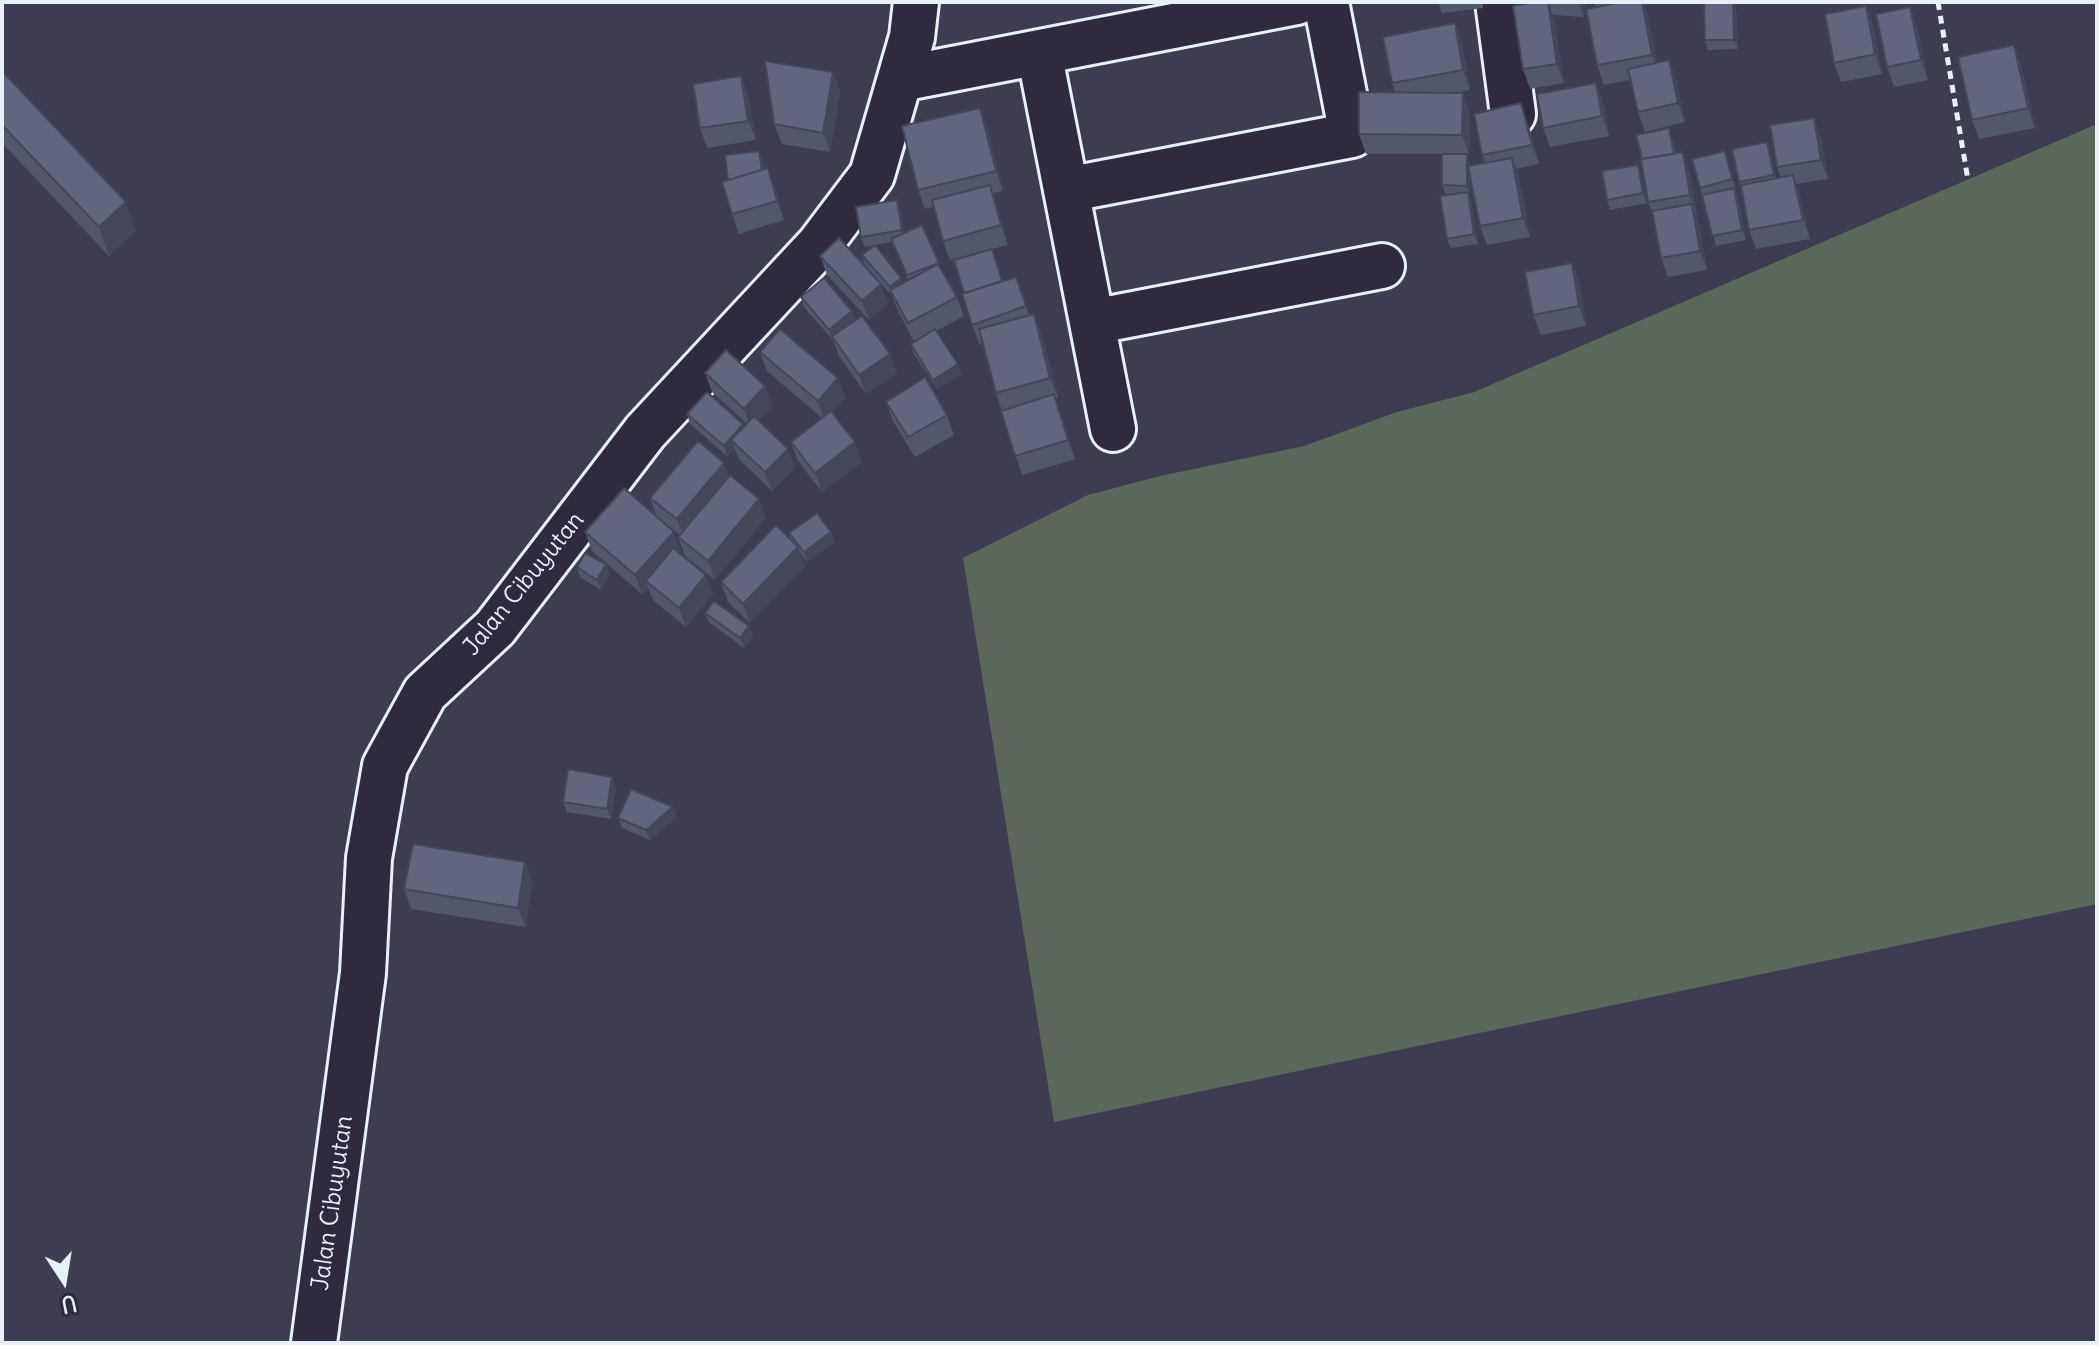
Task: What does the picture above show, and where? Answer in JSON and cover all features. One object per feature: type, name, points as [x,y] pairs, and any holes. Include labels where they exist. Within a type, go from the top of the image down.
[{"type":"street","name":"Jalan Cibuyutan","points":[[314,1343],[363,973],[369,858],[385,766],[425,693],[495,628],[645,432],[819,245],[872,175],[912,37],[916,2]]},
{"type":"street","points":[[901,79],[1297,2]]},
{"type":"street","points":[[1066,190],[1352,135],[1326,2]]},
{"type":"street","points":[[1498,2],[1513,114]]},
{"type":"street","points":[[1039,52],[1113,429]]},
{"type":"street","points":[[1092,322],[1382,266]]},
{"type":"path","points":[[1938,2],[1968,180]]},
{"type":"green space","points":[[2097,124],[2097,904],[1054,1122],[963,558],[1088,495],[1160,476],[1304,446],[1397,412],[1474,392]]},
{"type":"building","points":[[1548,2],[1557,64],[1523,69],[1513,6]]},
{"type":"building","points":[[1622,2],[1642,2],[1652,55],[1597,65],[1586,9]]},
{"type":"building","points":[[1704,2],[1733,2],[1734,40],[1705,40]]},
{"type":"building","points":[[1866,6],[1875,54],[1834,63],[1825,14]]},
{"type":"building","points":[[1910,7],[1921,60],[1887,67],[1876,14]]},
{"type":"building","points":[[1455,23],[1463,70],[1392,83],[1383,37]]},
{"type":"building","points":[[2014,45],[2028,108],[1972,120],[1958,57]]},
{"type":"building","points":[[1669,60],[1678,103],[1638,112],[1628,69]]},
{"type":"building","points":[[765,61],[833,72],[823,133],[774,124]]},
{"type":"building","points":[[2,71],[126,202],[99,227],[2,125]]},
{"type":"building","points":[[741,76],[748,121],[700,128],[693,84]]},
{"type":"building","points":[[1596,83],[1602,116],[1543,128],[1537,94]]},
{"type":"building","points":[[1359,92],[1463,93],[1462,135],[1359,134]]},
{"type":"building","points":[[1521,103],[1532,145],[1482,155],[1474,114]]},
{"type":"building","points":[[980,108],[996,171],[918,190],[902,126]]},
{"type":"building","points":[[1814,118],[1821,160],[1777,167],[1770,125]]},
{"type":"building","points":[[1669,128],[1674,154],[1642,159],[1636,135]]},
{"type":"building","points":[[1767,142],[1774,175],[1739,182],[1732,149]]},
{"type":"building","points":[[759,151],[762,170],[728,180],[725,155]]},
{"type":"building","points":[[1725,151],[1732,179],[1700,188],[1692,159]]},
{"type":"building","points":[[1683,152],[1690,195],[1648,202],[1641,159]]},
{"type":"building","points":[[1442,154],[1467,154],[1467,186],[1442,185]]},
{"type":"building","points":[[1512,158],[1523,218],[1480,226],[1468,166]]},
{"type":"building","points":[[1638,165],[1643,193],[1607,200],[1602,171]]},
{"type":"building","points":[[768,168],[777,201],[732,214],[722,182]]},
{"type":"building","points":[[1793,175],[1803,220],[1749,230],[1741,185]]},
{"type":"building","points":[[990,185],[1001,225],[943,241],[932,200]]},
{"type":"building","points":[[1734,188],[1742,230],[1712,236],[1702,195]]},
{"type":"building","points":[[1468,192],[1474,234],[1447,239],[1440,196]]},
{"type":"building","points":[[897,200],[902,230],[861,237],[856,207]]},
{"type":"building","points":[[1692,204],[1700,251],[1661,258],[1652,211]]},
{"type":"building","points":[[922,225],[939,263],[907,275],[891,239]]},
{"type":"building","points":[[839,238],[881,284],[862,301],[820,256]]},
{"type":"building","points":[[875,245],[901,278],[890,287],[862,255]]},
{"type":"building","points":[[992,249],[1002,281],[964,293],[954,260]]},
{"type":"building","points":[[1572,263],[1579,306],[1533,315],[1525,272]]},
{"type":"building","points":[[938,264],[957,297],[908,323],[890,290]]},
{"type":"building","points":[[1016,277],[1026,306],[972,325],[962,294]]},
{"type":"building","points":[[824,278],[852,311],[829,330],[801,297]]},
{"type":"building","points":[[1034,314],[1050,378],[996,393],[979,329]]},
{"type":"building","points":[[862,316],[890,354],[859,375],[832,336]]},
{"type":"building","points":[[780,329],[838,378],[818,401],[760,352]]},
{"type":"building","points":[[935,329],[958,364],[933,380],[911,344]]},
{"type":"building","points":[[726,350],[765,386],[744,409],[705,373]]},
{"type":"building","points":[[925,377],[947,415],[908,437],[886,402]]},
{"type":"building","points":[[707,392],[743,424],[724,446],[687,414]]},
{"type":"building","points":[[1054,394],[1068,440],[1015,456],[1001,411]]},
{"type":"building","points":[[831,411],[855,442],[815,473],[791,442]]},
{"type":"building","points":[[754,416],[788,449],[765,472],[731,440]]},
{"type":"building","points":[[698,441],[724,463],[677,519],[650,498]]},
{"type":"building","points":[[730,475],[759,499],[708,561],[678,537]]},
{"type":"building","points":[[624,488],[674,532],[635,575],[585,532]]},
{"type":"building","points":[[817,513],[831,532],[804,552],[789,533]]},
{"type":"building","points":[[776,525],[798,547],[743,604],[721,582]]},
{"type":"building","points":[[673,548],[706,575],[679,608],[646,581]]},
{"type":"building","points":[[585,553],[606,564],[597,580],[577,567]]},
{"type":"building","points":[[714,601],[749,626],[740,638],[705,613]]},
{"type":"building","points":[[568,769],[612,777],[607,809],[563,802]]},
{"type":"building","points":[[631,789],[673,807],[646,830],[618,818]]},
{"type":"building","points":[[413,844],[525,862],[518,908],[404,889]]}]
